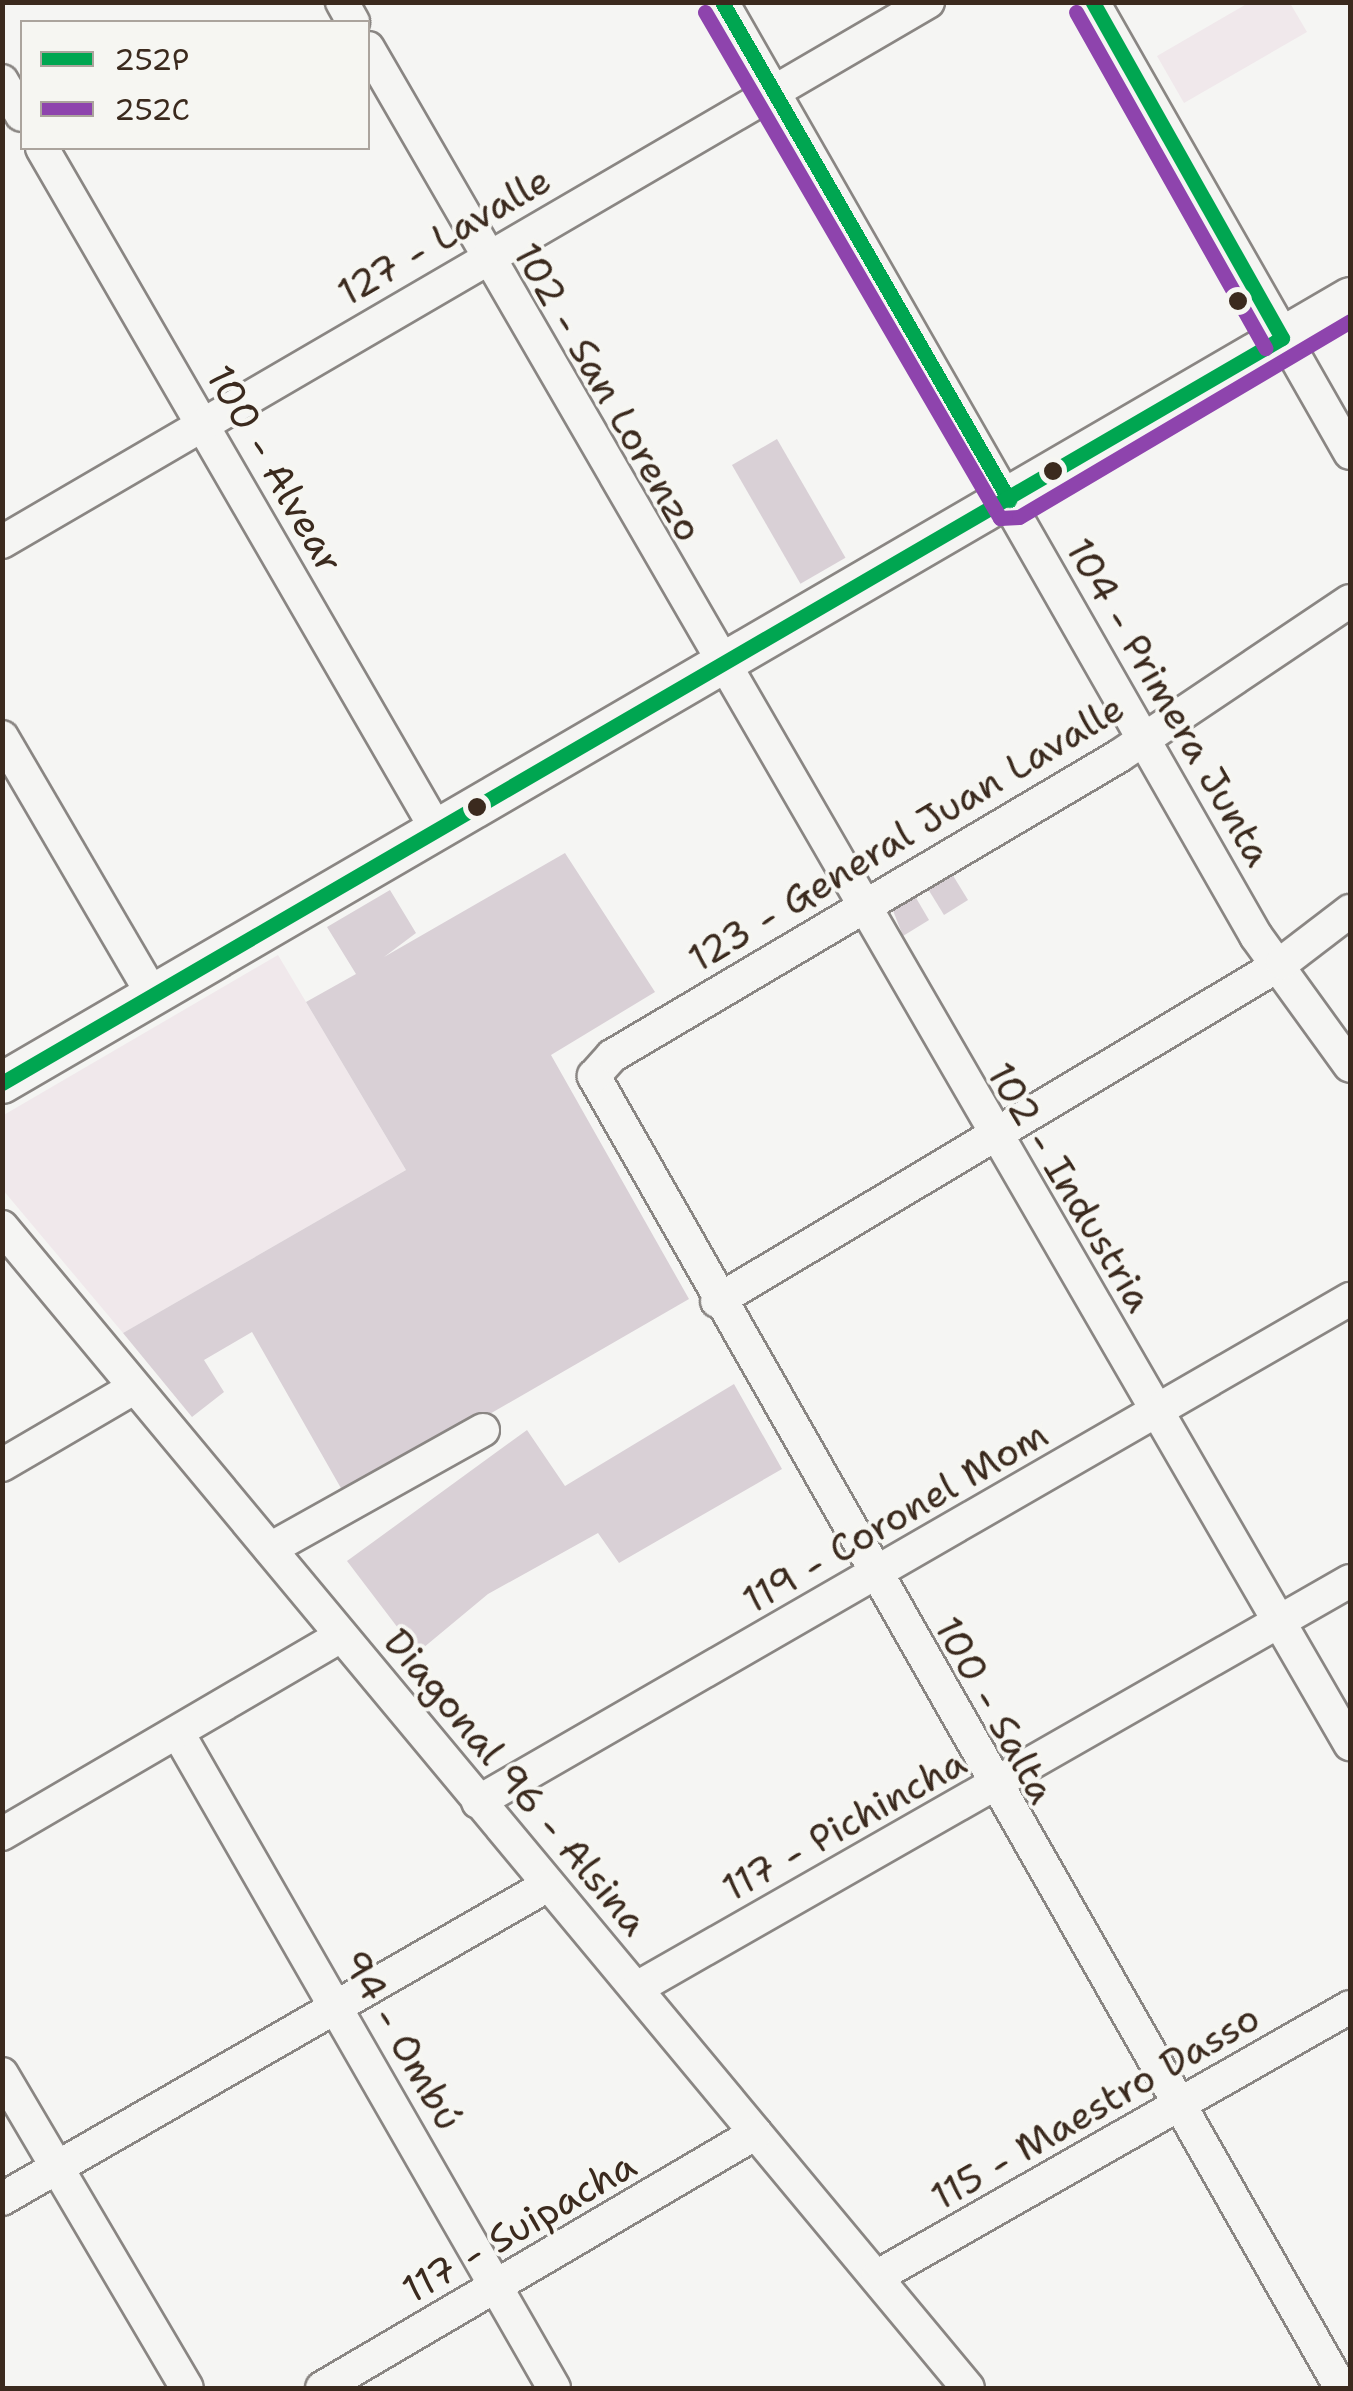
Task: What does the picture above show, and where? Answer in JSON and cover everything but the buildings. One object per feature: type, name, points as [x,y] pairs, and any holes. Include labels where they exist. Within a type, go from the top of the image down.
[{"type":"main road","points":[[2,1083],[721,670],[1350,298]]},
{"type":"street","name":"104 - Primera Junta","points":[[722,2],[1256,936],[1282,963],[1350,1066]]},
{"type":"street","name":"127 - Lavalle","points":[[2,542],[928,2]]},
{"type":"street","points":[[1093,2],[1350,453]]},
{"type":"street","name":"102 - San Lorenzo","points":[[370,52],[721,670]]},
{"type":"street","points":[[2,81],[20,112]]},
{"type":"street","name":"100 - Alvear","points":[[43,150],[438,832]]},
{"type":"street","name":"123 - General Juan Lavalle","points":[[599,1065],[858,903],[1144,740],[1350,601]]},
{"type":"street","name":"102 - Industria","points":[[721,670],[1350,1744]]},
{"type":"street","points":[[2,737],[154,997]]},
{"type":"street","points":[[717,1301],[1282,963],[1350,911]]},
{"type":"street","name":"100 - Salta","points":[[599,1065],[595,1088],[1175,2108],[1341,2388]]},
{"type":"street","name":"Diagonal 96 - Alsina","points":[[2,1227],[478,1802],[878,2276],[957,2385]]},
{"type":"street","name":"119 - Coronel Mom","points":[[478,1802],[1350,1299]]},
{"type":"street","points":[[2,1465],[134,1388]]},
{"type":"street","points":[[270,1549],[484,1430]]},
{"type":"street","name":"117 - Pichincha","points":[[637,1988],[1350,1580]]},
{"type":"street","points":[[2,1834],[341,1636]]},
{"type":"street","name":"94 - Ombú","points":[[178,1733],[554,2388]]},
{"type":"street","points":[[2,2199],[548,1885]]},
{"type":"street","name":"115 - Maestro Dasso","points":[[878,2276],[1350,2007]]},
{"type":"street","points":[[2,2074],[187,2388]]},
{"type":"street","name":"117 - Suipacha","points":[[322,2388],[756,2134]]},
{"type":"shaded area","points":[[1250,2],[1290,3],[1307,32],[1184,103],[1157,56]]},
{"type":"shaded area","points":[[278,955],[406,1170],[123,1333],[3,1190],[2,1116]]},
{"type":"transit line","name":"252P","points":[[722,2],[1009,500]]},
{"type":"transit line","name":"252P","points":[[2,1083],[1282,338],[1093,2]]},
{"type":"transit line","name":"252C","points":[[705,12],[1000,518],[1019,517],[1350,321]]},
{"type":"transit line","name":"252C","points":[[1076,12],[1265,348]]}]
